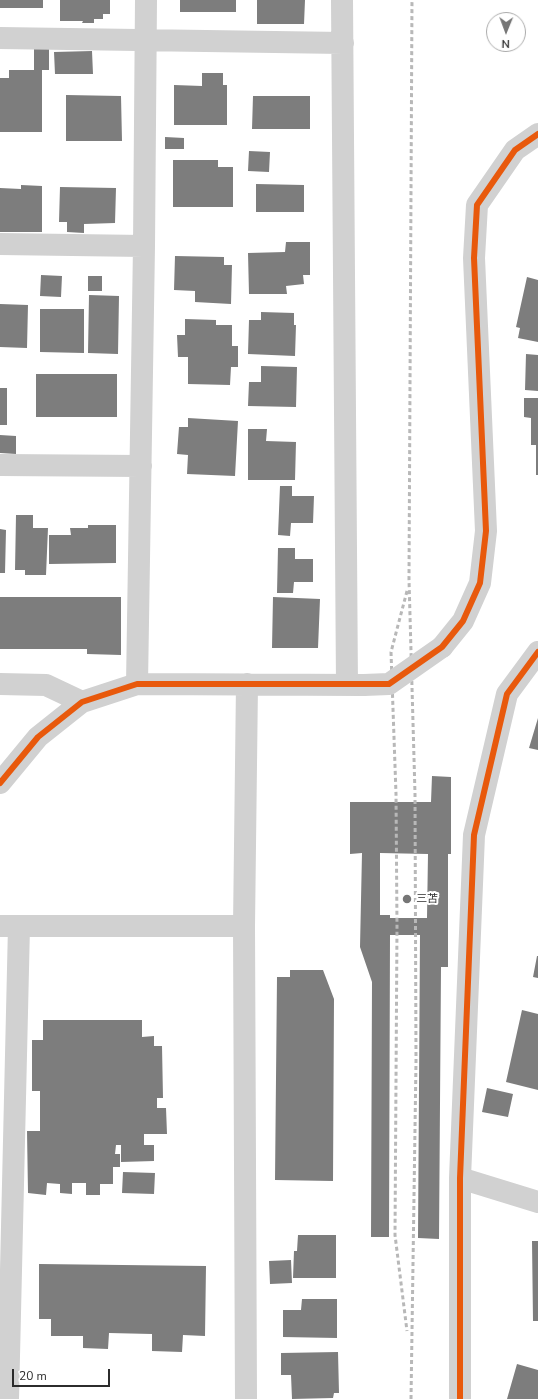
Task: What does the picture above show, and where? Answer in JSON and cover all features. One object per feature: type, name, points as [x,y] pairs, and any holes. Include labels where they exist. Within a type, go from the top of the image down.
[{"type":"street","points":[[137,684],[144,246],[146,0]]},
{"type":"street","points":[[342,0],[355,685]]},
{"type":"street","points":[[0,38],[342,43]]},
{"type":"street","points":[[0,783],[38,737],[82,702],[137,684],[389,684],[442,647],[463,621],[480,582],[486,531],[474,258],[477,205],[515,150],[538,134]]},
{"type":"street","points":[[0,244],[144,246]]},
{"type":"street","points":[[0,465],[141,466]]},
{"type":"street","points":[[460,1399],[460,1178],[474,835],[507,694],[538,652]]},
{"type":"street","points":[[0,684],[46,685],[82,702]]},
{"type":"street","points":[[246,1399],[244,926],[247,684]]},
{"type":"street","points":[[8,1399],[10,926],[244,926]]},
{"type":"street","points":[[460,1178],[538,1202]]},
{"type":"building","points":[[0,0],[43,0],[43,8],[0,8]]},
{"type":"building","points":[[60,0],[110,0],[110,14],[103,14],[103,19],[94,19],[94,23],[82,23],[83,21],[60,21]]},
{"type":"building","points":[[180,0],[236,0],[236,12],[180,12]]},
{"type":"building","points":[[257,0],[305,0],[304,24],[257,24]]},
{"type":"building","points":[[34,48],[49,48],[49,70],[42,70],[42,132],[0,132],[0,78],[9,78],[9,70],[34,70]]},
{"type":"building","points":[[92,51],[93,74],[55,74],[54,52]]},
{"type":"building","points":[[202,73],[223,73],[223,85],[227,85],[227,125],[174,125],[174,85],[202,86]]},
{"type":"building","points":[[66,95],[121,96],[122,141],[66,141]]},
{"type":"building","points":[[253,96],[310,96],[310,129],[252,129]]},
{"type":"building","points":[[165,137],[184,138],[184,149],[165,149]]},
{"type":"building","points":[[249,151],[270,152],[269,172],[248,171]]},
{"type":"building","points":[[173,160],[218,160],[218,167],[233,167],[233,207],[173,207]]},
{"type":"building","points":[[256,184],[304,185],[304,212],[256,212]]},
{"type":"building","points":[[21,185],[42,186],[42,232],[0,232],[0,188],[21,189]]},
{"type":"building","points":[[60,187],[116,188],[115,223],[84,224],[84,233],[67,232],[67,222],[59,222]]},
{"type":"building","points":[[286,242],[310,242],[310,275],[303,275],[304,284],[286,286],[287,294],[249,294],[248,253],[285,252]]},
{"type":"building","points":[[175,256],[224,257],[224,265],[232,265],[231,304],[195,302],[195,291],[174,290]]},
{"type":"building","points":[[41,275],[62,276],[61,297],[40,296]]},
{"type":"building","points":[[88,276],[102,276],[102,291],[88,291]]},
{"type":"building","points":[[527,277],[538,280],[538,342],[518,338],[520,328],[516,327]]},
{"type":"building","points":[[89,295],[119,296],[118,354],[88,353]]},
{"type":"building","points":[[0,304],[28,305],[27,348],[0,347]]},
{"type":"building","points":[[40,309],[84,309],[84,353],[40,352]]},
{"type":"building","points":[[261,312],[294,313],[294,325],[296,325],[295,356],[248,354],[249,320],[261,320]]},
{"type":"building","points":[[185,319],[216,320],[216,325],[232,325],[232,346],[238,346],[238,367],[231,367],[230,385],[188,384],[188,357],[178,357],[177,335],[185,335]]},
{"type":"building","points":[[526,354],[538,355],[538,391],[525,390]]},
{"type":"building","points":[[261,366],[297,367],[296,407],[248,406],[249,382],[261,382]]},
{"type":"building","points":[[36,374],[117,374],[117,417],[36,417]]},
{"type":"building","points":[[0,388],[7,388],[7,425],[0,425]]},
{"type":"building","points":[[524,398],[538,398],[538,475],[536,475],[536,445],[531,445],[531,418],[524,417]]},
{"type":"building","points":[[188,418],[238,421],[235,476],[187,474],[188,455],[177,454],[179,427],[188,427]]},
{"type":"building","points":[[248,429],[267,429],[266,441],[296,442],[295,480],[248,480]]},
{"type":"building","points":[[0,435],[16,436],[16,454],[0,453]]},
{"type":"building","points":[[280,486],[292,486],[292,496],[314,496],[313,523],[291,523],[290,536],[278,535]]},
{"type":"building","points":[[16,515],[33,515],[33,528],[48,528],[46,575],[25,575],[25,570],[15,570]]},
{"type":"building","points":[[88,525],[116,525],[116,563],[49,564],[49,535],[71,535],[70,528],[88,528]]},
{"type":"building","points":[[0,529],[6,530],[5,573],[0,573]]},
{"type":"building","points":[[278,548],[295,548],[295,559],[313,559],[313,582],[294,582],[293,593],[277,593]]},
{"type":"building","points":[[0,597],[121,597],[121,655],[87,654],[87,649],[0,649]]},
{"type":"building","points":[[273,597],[320,599],[318,648],[272,648]]},
{"type":"building","points":[[538,718],[538,750],[529,748]]},
{"type":"building","points":[[432,776],[451,777],[451,854],[448,854],[448,967],[441,967],[439,1239],[418,1238],[420,935],[390,935],[389,1237],[371,1237],[372,982],[360,947],[362,853],[350,854],[350,802],[431,802]],"holes":[[[380,853],[428,854],[427,918],[390,918],[390,915],[380,915]]]},
{"type":"building","points":[[538,956],[538,978],[533,977]]},
{"type":"building","points":[[290,970],[323,970],[334,999],[333,1181],[275,1180],[277,977],[290,977]]},
{"type":"building","points":[[522,1010],[538,1014],[538,1090],[506,1082]]},
{"type":"building","points":[[43,1020],[142,1020],[142,1037],[154,1036],[154,1046],[162,1046],[163,1098],[157,1098],[157,1108],[166,1108],[167,1134],[144,1134],[144,1145],[154,1145],[154,1161],[121,1162],[121,1145],[116,1145],[115,1154],[120,1154],[120,1167],[113,1167],[113,1184],[100,1184],[100,1195],[86,1195],[86,1183],[72,1183],[72,1194],[60,1193],[60,1184],[47,1183],[46,1195],[28,1193],[27,1131],[40,1131],[40,1091],[32,1091],[32,1040],[43,1040]]},
{"type":"building","points":[[487,1088],[513,1094],[508,1117],[482,1112]]},
{"type":"building","points":[[123,1172],[155,1173],[154,1194],[122,1193]]},
{"type":"building","points":[[298,1235],[336,1235],[336,1278],[293,1278],[294,1251],[297,1251]]},
{"type":"building","points":[[532,1241],[538,1241],[538,1321],[533,1321]]},
{"type":"building","points":[[291,1260],[292,1283],[270,1284],[269,1261]]},
{"type":"building","points":[[39,1264],[206,1266],[205,1336],[183,1335],[182,1352],[152,1351],[152,1334],[109,1333],[108,1349],[83,1348],[83,1336],[51,1336],[51,1319],[39,1319]]},
{"type":"building","points":[[302,1299],[337,1299],[337,1338],[283,1337],[283,1310],[301,1310]]},
{"type":"building","points":[[338,1352],[339,1393],[334,1393],[333,1398],[292,1399],[291,1375],[281,1375],[281,1353]]},
{"type":"building","points":[[517,1364],[538,1370],[538,1399],[507,1399]]},
{"type":"railway","points":[[411,1399],[416,1061],[415,794],[409,580],[412,0]]},
{"type":"railway","points":[[407,591],[391,652],[396,794],[397,927],[395,1235],[407,1331]]},
{"type":"cycle path","points":[[0,783],[38,737],[82,702],[137,684],[389,684],[442,647],[463,621],[480,583],[486,531],[474,258],[477,205],[515,150],[538,134]]},
{"type":"cycle path","points":[[460,1399],[460,1178],[474,835],[507,694],[538,652]]},
{"type":"place","name":"三苫","points":[[407,899]]}]
